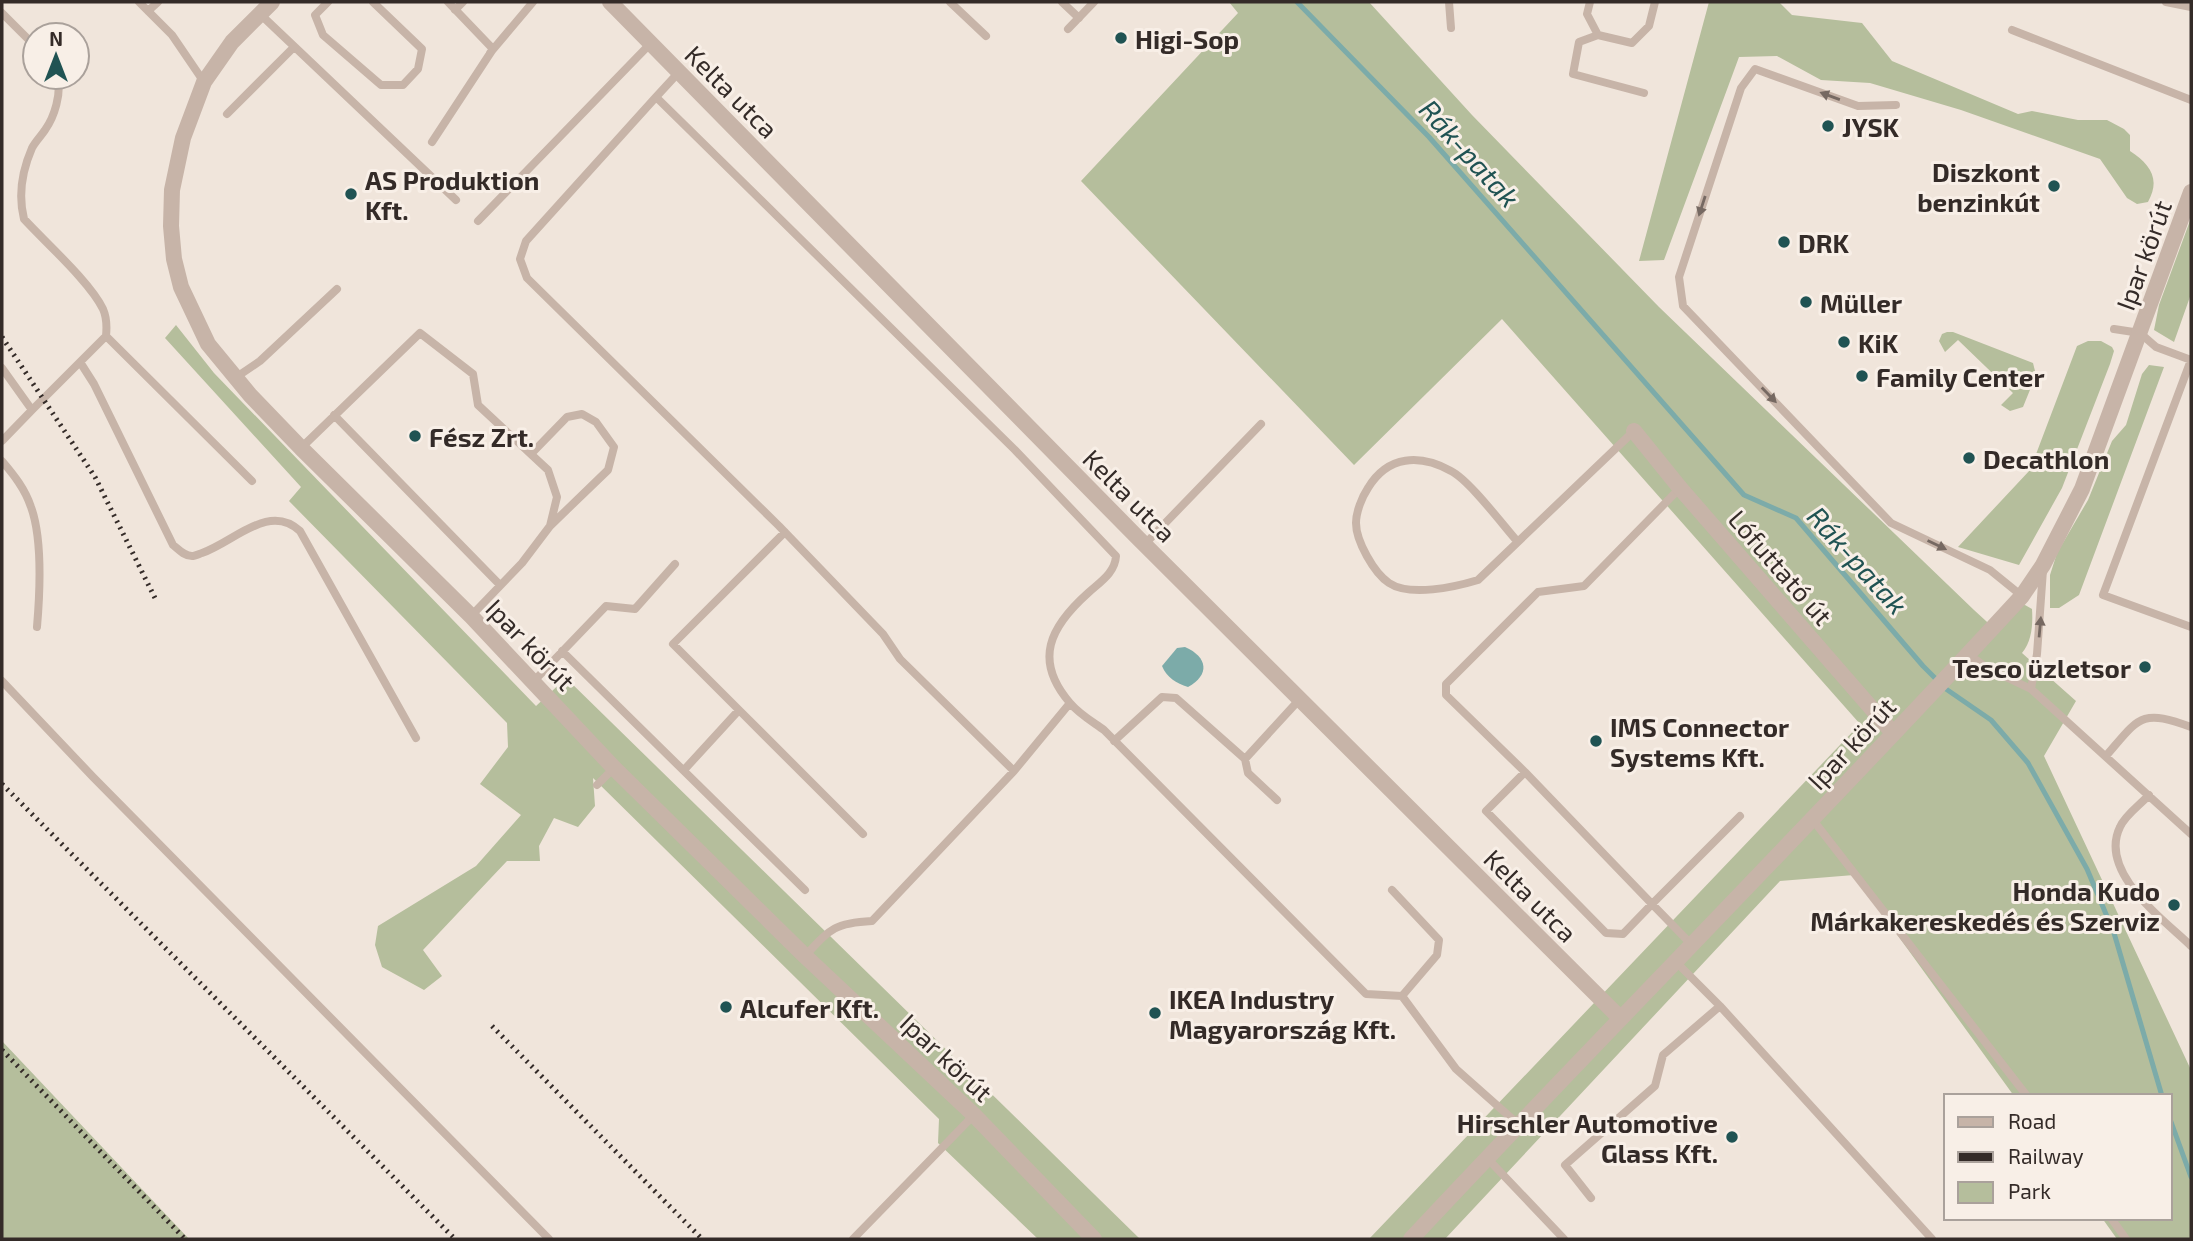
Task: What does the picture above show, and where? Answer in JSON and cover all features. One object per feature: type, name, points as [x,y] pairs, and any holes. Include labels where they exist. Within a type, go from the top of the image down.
[{"type":"street","name":"Ipar körút","points":[[272,2],[232,42],[204,82],[183,138],[172,190],[174,259],[192,315],[208,344],[235,378],[301,448],[471,616],[614,768],[804,956],[974,1115],[1094,1239]]},
{"type":"street","name":"Kelta utca","points":[[610,2],[1298,700],[1620,1018]]},
{"type":"street","name":"Ipar körút","points":[[1411,1239],[1518,1124],[1813,820],[2022,596],[2043,565],[2082,489],[2191,192]]},
{"type":"street","name":"Lófuttató út","points":[[1634,431],[1680,488],[1893,733]]},
{"type":"lane","points":[[139,2],[172,35],[204,82]]},
{"type":"lane","points":[[148,11],[158,2]]},
{"type":"lane","points":[[328,2],[315,15],[323,35],[381,85],[403,85],[418,69],[422,49],[373,2]]},
{"type":"lane","points":[[432,142],[493,49],[448,2]]},
{"type":"lane","points":[[456,10],[463,2]]},
{"type":"lane","points":[[489,54],[533,2]]},
{"type":"lane","points":[[950,2],[986,36]]},
{"type":"lane","points":[[1062,2],[1079,18]]},
{"type":"lane","points":[[1068,29],[1094,2]]},
{"type":"lane","points":[[1449,2],[1451,28]]},
{"type":"lane","points":[[1590,2],[1587,14],[1598,35]]},
{"type":"lane","points":[[1644,93],[1573,74],[1579,42],[1598,35],[1632,43],[1649,26],[1655,2]]},
{"type":"lane","points":[[2166,2],[2191,8]]},
{"type":"lane","points":[[2,12],[21,32]]},
{"type":"lane","points":[[260,14],[456,200]]},
{"type":"lane","points":[[2012,30],[2191,100]]},
{"type":"lane","points":[[478,221],[650,44]]},
{"type":"lane","points":[[227,114],[294,47]]},
{"type":"lane","points":[[1896,105],[1858,106],[1755,69],[1741,88],[1679,276],[1683,306],[1891,523],[1990,570],[2022,596]]},
{"type":"lane","points":[[679,72],[526,241],[520,259],[527,278],[785,532],[884,634],[900,659],[1014,771]]},
{"type":"lane","points":[[59,91],[47,128],[33,147],[21,184],[20,203],[24,219],[91,290],[105,316],[106,336],[252,481]]},
{"type":"lane","points":[[656,97],[1015,450],[1116,556],[1115,565],[1106,577],[1068,611],[1050,648],[1048,667],[1070,704],[1114,741],[1366,994],[1402,996]]},
{"type":"lane","points":[[235,378],[260,361],[337,289]]},
{"type":"lane","points":[[2114,329],[2140,333],[2156,347],[2191,360],[2103,595],[2191,627]]},
{"type":"lane","points":[[301,448],[420,333],[473,374],[478,405],[548,470],[557,497],[550,526]]},
{"type":"lane","points":[[2,441],[106,336]]},
{"type":"lane","points":[[80,362],[94,384],[173,545],[192,556],[209,550],[265,520],[281,519],[292,524],[300,531],[416,738]]},
{"type":"lane","points":[[2,368],[32,410]]},
{"type":"lane","points":[[471,616],[522,563],[550,526],[608,470],[614,447],[596,422],[582,414],[567,416],[531,454]]},
{"type":"lane","points":[[334,415],[500,585]]},
{"type":"lane","points":[[1144,545],[1261,424]]},
{"type":"lane","points":[[1517,541],[1460,476],[1419,459],[1391,463],[1374,477],[1362,498],[1356,523],[1372,567],[1390,584],[1417,590],[1450,588],[1478,580],[1634,431]]},
{"type":"lane","points":[[2,461],[24,491],[35,521],[38,547],[37,626]]},
{"type":"lane","points":[[1680,488],[1584,586],[1538,592],[1446,684],[1447,695],[1691,944]]},
{"type":"lane","points":[[785,532],[673,644],[863,834]]},
{"type":"lane","points":[[533,682],[606,606],[635,609],[675,564]]},
{"type":"lane","points":[[2031,689],[2037,654],[2043,565]]},
{"type":"lane","points":[[562,651],[805,890]]},
{"type":"lane","points":[[1968,654],[1987,668],[2031,689],[2191,834]]},
{"type":"lane","points":[[2,681],[93,777],[549,1239]]},
{"type":"lane","points":[[1114,741],[1162,697],[1176,698],[1245,760],[1248,774],[1278,800]]},
{"type":"lane","points":[[1245,760],[1298,700]]},
{"type":"lane","points":[[804,956],[829,931],[846,922],[872,921],[1014,771],[1070,704]]},
{"type":"lane","points":[[684,770],[740,710]]},
{"type":"lane","points":[[2106,756],[2130,729],[2147,717],[2166,718],[2191,727]]},
{"type":"lane","points":[[597,785],[614,768]]},
{"type":"lane","points":[[1525,772],[1486,811],[1606,933],[1623,934],[1740,816]]},
{"type":"lane","points":[[2149,795],[2121,824],[2117,834],[2118,860],[2129,885],[2191,946]]},
{"type":"lane","points":[[1813,820],[2025,1094]]},
{"type":"lane","points":[[1392,890],[1439,940],[1437,955],[1402,996]]},
{"type":"lane","points":[[1675,961],[1720,1006],[1932,1239]]},
{"type":"lane","points":[[1402,996],[1456,1069],[1518,1124]]},
{"type":"lane","points":[[1591,1198],[1565,1166],[1655,1086],[1663,1055],[1720,1006]]},
{"type":"lane","points":[[853,1239],[974,1115]]},
{"type":"lane","points":[[1487,1158],[1564,1239]]},
{"type":"lane","points":[[2112,1220],[2126,1239]]},
{"type":"green space","points":[[1229,2],[1369,2],[1472,115],[1659,307],[1998,632],[2018,606],[2025,605],[2032,609],[2031,632],[2022,653],[2076,701],[2044,756],[2191,1070],[2191,1239],[2117,1239],[2103,1220],[2172,1220],[2172,1094],[2013,1094],[1854,875],[1780,881],[1445,1239],[1369,1239],[1860,724],[1502,319],[1354,465],[1081,181],[1238,13]]},
{"type":"green space","points":[[1709,2],[1779,2],[1792,15],[1862,23],[1892,61],[2018,114],[2032,111],[2078,120],[2107,120],[2130,135],[2130,151],[2143,161],[2151,173],[2152,194],[2148,202],[2137,204],[2127,198],[2100,159],[1961,110],[1870,83],[1821,80],[1777,56],[1739,57],[1664,260],[1639,261]]},
{"type":"green space","points":[[2191,218],[2191,294],[2174,342],[2154,330],[2159,305]]},
{"type":"green space","points":[[176,325],[214,373],[536,706],[566,678],[1140,1239],[1038,1239],[938,1143],[939,1119],[593,778],[595,806],[578,827],[554,818],[539,846],[540,861],[507,861],[423,950],[442,976],[424,990],[382,967],[375,945],[378,926],[476,866],[521,815],[480,784],[508,747],[507,723],[289,501],[301,487],[165,338]]},
{"type":"green space","points":[[1947,332],[2033,363],[2036,375],[2023,407],[2010,411],[2001,405],[2013,393],[1958,340],[1945,352],[1939,341],[1942,334]]},
{"type":"green space","points":[[2088,341],[2101,341],[2112,347],[2114,351],[2110,364],[2062,488],[2019,565],[1958,547],[2030,470],[2077,346]]},
{"type":"green space","points":[[2149,365],[2164,367],[2079,595],[2059,608],[2050,608],[2050,575],[2057,553],[2088,500],[2112,441],[2126,425],[2142,374]]},
{"type":"green space","points":[[2,1041],[189,1239],[2,1239]]},
{"type":"water","points":[[1185,647],[1198,656],[1203,666],[1200,677],[1188,687],[1172,680],[1162,666],[1177,648]]},
{"type":"waterway","name":"Rák-patak","points":[[1297,2],[1429,137],[1744,495],[1796,518],[1923,666],[1946,689],[1991,720],[2028,763],[2087,869],[2114,933],[2161,1094]]},
{"type":"waterway","name":"Rák-patak","points":[[2172,1125],[2191,1177]]},
{"type":"railway","points":[[2,337],[95,477],[155,598]]},
{"type":"railway","points":[[2,784],[455,1239]]},
{"type":"railway","points":[[492,1026],[702,1239]]},
{"type":"railway","points":[[2,1050],[185,1239]]},
{"type":"place","name":"Higi-Sop","points":[[1121,38]]},
{"type":"place","name":"JYSK","points":[[1828,126]]},
{"type":"place","name":"Diszkont benzinkút","points":[[2054,186]]},
{"type":"place","name":"AS Produktion Kft.","points":[[351,194]]},
{"type":"place","name":"DRK","points":[[1784,242]]},
{"type":"place","name":"Müller","points":[[1806,302]]},
{"type":"place","name":"KiK","points":[[1844,342]]},
{"type":"place","name":"Family Center","points":[[1862,376]]},
{"type":"place","name":"Fész Zrt.","points":[[415,436]]},
{"type":"place","name":"Decathlon","points":[[1969,458]]},
{"type":"place","name":"Tesco üzletsor","points":[[2145,667]]},
{"type":"place","name":"IMS Connector Systems Kft.","points":[[1596,741]]},
{"type":"place","name":"Honda Kudo Márkakereskedés és Szerviz","points":[[2174,905]]},
{"type":"place","name":"Alcufer Kft.","points":[[726,1007]]},
{"type":"place","name":"IKEA Industry Magyarország Kft.","points":[[1155,1013]]},
{"type":"place","name":"Hirschler Automotive Glass Kft.","points":[[1732,1137]]}]
